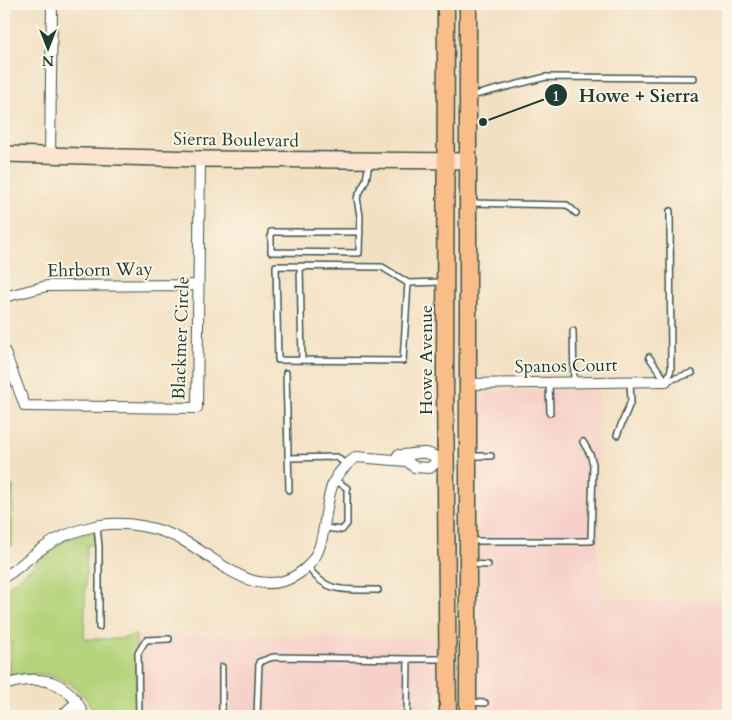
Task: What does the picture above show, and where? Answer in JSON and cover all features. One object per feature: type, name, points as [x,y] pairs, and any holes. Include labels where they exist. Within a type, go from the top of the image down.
[{"type":"main road","name":"Howe Avenue","points":[[446,4],[446,281],[442,460],[448,716]]},
{"type":"main road","points":[[468,4],[468,709]]},
{"type":"main road","points":[[446,281],[459,298],[459,367],[467,384]]},
{"type":"main road","points":[[442,460],[454,462],[459,468],[460,528],[468,541]]},
{"type":"street","points":[[50,155],[52,4]]},
{"type":"street","name":"Sierra Boulevard","points":[[4,154],[200,159],[469,161]]},
{"type":"street","name":"Blackmer Circle","points":[[4,350],[25,406],[197,408],[200,159]]},
{"type":"street","name":"Ehrborn Way","points":[[4,297],[47,286],[197,285]]},
{"type":"street","name":"Spanos Court","points":[[467,384],[666,381]]},
{"type":"street","points":[[4,578],[43,547],[71,533],[97,526],[134,525],[167,533],[186,542],[235,574],[254,582],[282,581],[294,576],[307,566],[317,554],[325,528],[330,492],[335,480],[346,465],[356,456],[380,457],[388,460],[407,459],[415,452],[430,453],[442,460],[430,468],[414,467],[407,459]]},
{"type":"street","points":[[4,686],[20,680],[42,680],[60,686],[76,702],[84,716]]},
{"type":"street","points":[[65,716],[65,713],[76,702]]},
{"type":"lane","points":[[316,4],[323,4]]},
{"type":"lane","points":[[469,96],[546,78],[694,78]]},
{"type":"lane","points":[[360,232],[271,232],[271,252],[359,253],[360,232],[360,216],[357,198],[366,180],[369,160]]},
{"type":"lane","points":[[468,203],[567,205],[576,213]]},
{"type":"lane","points":[[666,381],[671,370],[670,211]]},
{"type":"lane","points":[[408,283],[404,361],[278,360],[276,266],[382,267],[408,283],[446,281]]},
{"type":"lane","points":[[300,266],[302,360]]},
{"type":"lane","points":[[573,331],[574,382]]},
{"type":"lane","points":[[649,357],[666,381]]},
{"type":"lane","points":[[286,372],[289,490]]},
{"type":"lane","points":[[666,381],[692,373]]},
{"type":"lane","points":[[617,435],[632,401],[630,381]]},
{"type":"lane","points":[[549,382],[550,413]]},
{"type":"lane","points":[[468,541],[588,543],[591,541],[593,470],[592,458],[583,442]]},
{"type":"lane","points":[[467,456],[491,456]]},
{"type":"lane","points":[[288,458],[337,457],[346,465]]},
{"type":"lane","points":[[325,528],[342,530],[347,524],[347,488],[335,480]]},
{"type":"lane","points":[[97,526],[100,547],[99,627]]},
{"type":"lane","points":[[468,564],[488,565]]},
{"type":"lane","points":[[307,566],[315,578],[324,585],[342,589],[378,590]]},
{"type":"lane","points":[[138,716],[138,652],[146,640],[169,639]]},
{"type":"lane","points":[[257,716],[259,662],[273,657],[447,659]]},
{"type":"lane","points":[[407,716],[408,659]]},
{"type":"lane","points":[[222,667],[222,716]]},
{"type":"lane","points":[[468,709],[485,703]]},
{"type":"shaded area","points":[[599,390],[598,551],[602,599],[728,601],[728,716],[478,716],[480,402],[486,394],[501,391]]},
{"type":"shaded area","points":[[136,635],[440,638],[434,716],[136,716]]},
{"type":"green space","points":[[4,486],[13,486],[12,546],[4,546]]},
{"type":"green space","points":[[88,533],[95,533],[96,545],[87,545],[84,639],[119,639],[136,635],[136,716],[96,716],[92,707],[79,692],[71,685],[54,676],[31,674],[10,678],[11,641],[4,641],[4,589],[62,543]]},
{"type":"place","name":"Howe + Sierra","points":[[483,122]]}]
